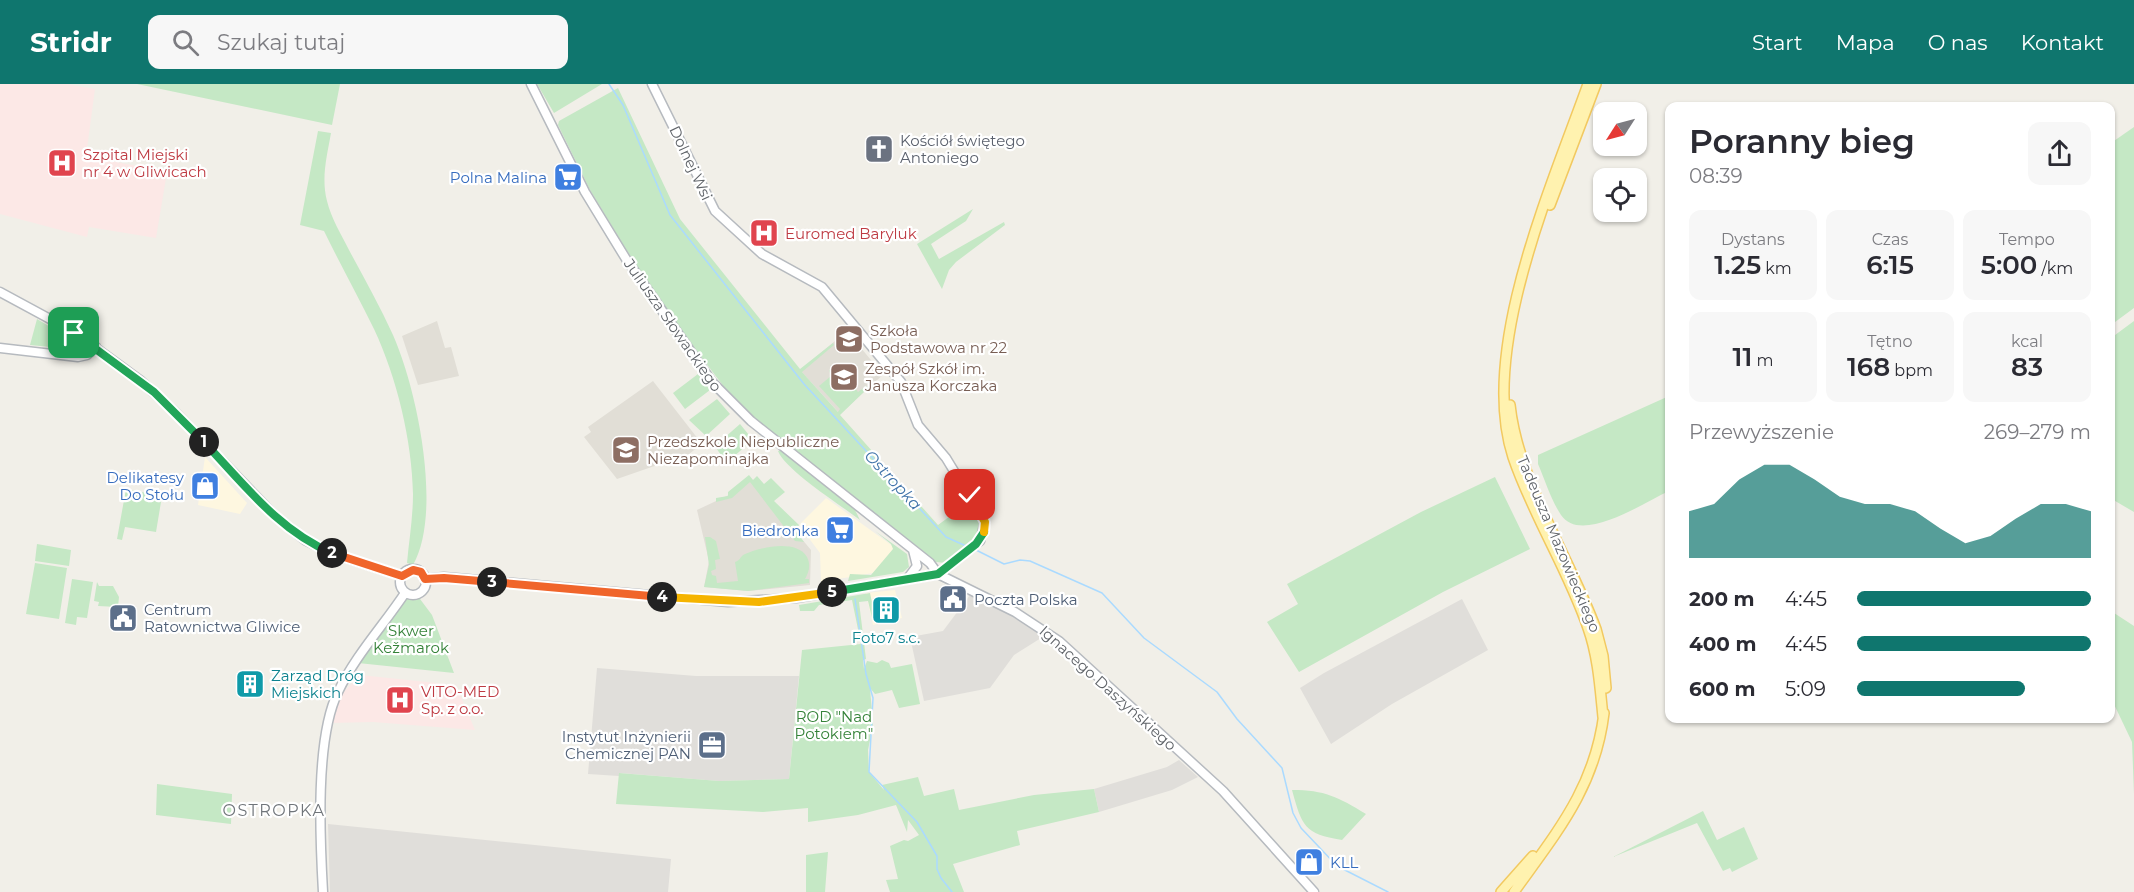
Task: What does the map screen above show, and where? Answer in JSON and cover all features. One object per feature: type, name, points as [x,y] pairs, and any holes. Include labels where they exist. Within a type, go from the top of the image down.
[{"type":"main road","name":"Juliusza Słowackiego","points":[[531,84],[603,222],[669,324],[711,382],[751,422],[930,563],[938,574]]},
{"type":"main road","name":"Dolnej Wsi","points":[[652,84],[715,211],[762,255],[822,287],[901,382],[916,422],[946,458],[985,522],[985,531],[976,544],[955,562]]},
{"type":"main road","name":"Tadeusza Mazowieckiego","points":[[1514,892],[1565,819],[1593,768],[1603,717],[1597,663],[1588,628],[1519,472],[1509,443],[1504,408],[1506,372],[1515,305],[1540,217],[1588,84]]},
{"type":"main road","name":"Tadeusza Mazowieckiego","points":[[1515,305],[1596,84]]},
{"type":"main road","points":[[0,292],[96,347],[165,402],[287,527],[331,553],[402,576],[413,570],[421,572],[425,579],[425,587],[419,593],[412,595],[405,593],[400,586],[402,576]]},
{"type":"main road","points":[[0,348],[78,357],[87,355],[96,347]]},
{"type":"main road","points":[[908,578],[917,566],[913,550]]},
{"type":"main road","points":[[425,579],[444,578],[728,602],[796,598],[938,574],[955,562],[955,571],[961,585]]},
{"type":"main road","name":"Juliusza Słowackiego","points":[[930,563],[946,567]]},
{"type":"main road","name":"Ignacego Daszyńskiego","points":[[938,574],[1025,618],[1059,641],[1223,791],[1314,892]]},
{"type":"main road","points":[[323,892],[326,727],[341,684],[405,593]]},
{"type":"main road","name":"Tadeusza Mazowieckiego","points":[[1501,892],[1565,819]]},
{"type":"shaded area","name":"Szpital Miejski nr 4 w Gliwicach","points":[[0,84],[67,84],[95,89],[86,156],[167,172],[156,238],[89,227],[87,237],[0,214]]},
{"type":"shaded area","points":[[437,321],[445,348],[451,347],[459,376],[418,385],[402,336]]},
{"type":"shaded area","name":"Zespół Szkół im. Janusza Korczaka","points":[[847,331],[880,371],[884,368],[887,371],[840,414],[800,370]]},
{"type":"shaded area","points":[[653,381],[702,444],[689,454],[617,479],[584,437],[591,432],[588,427]]},
{"type":"shaded area","points":[[205,457],[247,503],[240,514],[198,505]]},
{"type":"shaded area","points":[[750,477],[811,550],[810,585],[748,591],[704,587],[709,561],[697,510],[731,494]]},
{"type":"shaded area","points":[[826,498],[901,552],[902,568],[821,582],[820,553],[799,525]]},
{"type":"shaded area","points":[[895,590],[902,618],[873,625],[866,593]]},
{"type":"shaded area","points":[[973,591],[1049,633],[1014,655],[990,688],[924,701],[910,637],[943,631]]},
{"type":"shaded area","points":[[1462,599],[1488,650],[1392,704],[1331,744],[1300,688]]},
{"type":"shaded area","points":[[597,668],[696,676],[799,676],[789,779],[719,781],[620,773],[619,776],[588,774]]},
{"type":"shaded area","name":"VITO-MED Sp. z o.o.","points":[[360,675],[456,685],[475,730],[373,722],[329,723],[340,696]]},
{"type":"shaded area","points":[[1179,760],[1198,777],[1172,790],[1099,812],[1094,789],[1167,767]]},
{"type":"shaded area","points":[[328,824],[671,859],[668,892],[330,892]]},
{"type":"green space","points":[[137,84],[340,84],[332,125]]},
{"type":"green space","points":[[537,84],[602,84],[554,113]]},
{"type":"green space","points":[[618,88],[680,219],[800,369],[833,343],[834,345],[802,372],[838,412],[840,409],[819,386],[831,376],[829,370],[852,384],[858,392],[866,386],[868,388],[840,415],[938,525],[968,503],[980,524],[973,541],[946,563],[936,562],[740,408],[674,321],[590,190],[558,125],[559,121]]},
{"type":"green space","points":[[2134,127],[2134,308],[2115,322],[2115,140]]},
{"type":"green space","points":[[318,131],[331,133],[325,175],[325,192],[329,207],[336,226],[393,335],[402,358],[418,418],[426,483],[426,514],[422,542],[413,565],[407,563],[413,503],[410,453],[402,410],[390,368],[374,329],[324,231],[300,225]]},
{"type":"green space","points":[[973,209],[966,221],[931,244],[939,259],[1004,222],[1005,225],[956,262],[949,270],[942,289],[917,244]]},
{"type":"green space","points":[[37,319],[82,346],[81,350],[30,345]]},
{"type":"green space","points":[[2134,321],[2134,512],[2115,501],[2115,335]]},
{"type":"green space","points":[[698,374],[710,390],[685,409],[673,393]]},
{"type":"green space","points":[[1665,398],[1665,493],[1630,511],[1598,523],[1583,525],[1570,523],[1561,515],[1554,503],[1538,464],[1538,455]]},
{"type":"green space","points":[[717,399],[730,414],[706,436],[689,420]]},
{"type":"green space","points":[[740,424],[753,440],[726,463],[715,446]]},
{"type":"green space","points":[[782,450],[853,506],[860,520],[791,468],[778,451]]},
{"type":"green space","points":[[749,475],[753,480],[757,476],[764,484],[771,478],[785,492],[774,501],[799,525],[795,531],[804,542],[795,541],[750,482],[732,498],[716,502],[716,498],[728,496],[728,492]]},
{"type":"green space","points":[[1495,477],[1530,549],[1443,592],[1299,672],[1267,622],[1298,604],[1287,584],[1421,512]]},
{"type":"green space","points":[[126,489],[162,496],[156,532],[125,527],[122,540],[117,539]]},
{"type":"green space","points":[[875,531],[907,554],[909,567],[903,572],[848,581],[850,574],[871,575],[893,549],[891,544]]},
{"type":"green space","points":[[705,537],[716,541],[720,559],[715,560],[716,569],[711,571],[712,575],[716,576],[717,583],[738,581],[735,562],[743,555],[760,549],[787,546],[802,551],[807,557],[809,568],[805,579],[809,579],[809,583],[748,591],[704,587],[709,565]]},
{"type":"green space","points":[[37,544],[71,550],[69,566],[35,561]]},
{"type":"green space","points":[[35,563],[67,568],[59,619],[26,614]]},
{"type":"green space","points":[[72,579],[93,582],[87,618],[77,617],[76,625],[65,623]]},
{"type":"green space","points":[[97,582],[99,586],[113,586],[119,597],[118,607],[98,606],[99,602],[94,601]]},
{"type":"green space","name":"ROD \"Nad Potokiem\"","points":[[870,593],[875,617],[872,618],[868,601],[859,602],[866,659],[863,660],[864,669],[867,661],[877,663],[882,660],[889,663],[891,668],[912,664],[920,704],[899,708],[892,690],[875,694],[870,688],[873,725],[868,750],[869,772],[884,790],[882,785],[918,777],[924,796],[954,789],[959,810],[1034,795],[1094,789],[1099,812],[1017,831],[1020,845],[953,864],[964,892],[890,892],[886,880],[898,879],[890,846],[919,835],[908,820],[907,832],[896,805],[858,815],[808,822],[808,808],[763,812],[616,804],[619,773],[719,781],[789,779],[802,650],[861,644],[852,600],[819,605],[814,611],[800,611],[799,605]]},
{"type":"green space","name":"Skwer Kežmarok","points":[[406,595],[420,599],[432,615],[454,673],[358,663]]},
{"type":"green space","points":[[2115,614],[2134,626],[2134,794],[2132,742],[2115,706]]},
{"type":"green space","points":[[157,784],[232,794],[231,824],[156,815]]},
{"type":"green space","points":[[1292,790],[1314,791],[1331,796],[1366,814],[1342,840],[1329,838],[1306,826]]},
{"type":"green space","points":[[1703,811],[1717,840],[1744,827],[1758,859],[1732,872],[1730,868],[1723,871],[1697,823],[1613,857]]},
{"type":"green space","points":[[828,852],[825,892],[806,892],[806,855]]},
{"type":"waterway","name":"Ostropka","points":[[609,84],[623,105],[670,215],[804,384],[946,537],[966,546]]},
{"type":"waterway","name":"Ostropka","points":[[976,550],[1004,564],[1020,560],[1030,561],[1102,593],[1144,638],[1217,692],[1237,719],[1282,768],[1293,813],[1301,828],[1337,866],[1388,892]]},
{"type":"waterway","points":[[855,599],[866,674],[873,698],[869,772],[917,822],[937,856],[937,869],[941,878],[952,892]]},
{"type":"place","name":"Kościół świętego Antoniego","points":[[879,149]]},
{"type":"place","name":"Szpital Miejski nr 4 w Gliwicach","points":[[62,163]]},
{"type":"place","name":"Polna Malina","points":[[568,177]]},
{"type":"place","name":"Euromed Baryluk","points":[[764,233]]},
{"type":"place","name":"Szkoła Podstawowa nr 22","points":[[849,339]]},
{"type":"place","name":"Zespół Szkół im. Janusza Korczaka","points":[[844,377]]},
{"type":"place","name":"Przedszkole Niepubliczne Niezapominajka","points":[[626,450]]},
{"type":"place","name":"Delikatesy Do Stołu","points":[[205,486]]},
{"type":"place","name":"Biedronka","points":[[840,530]]},
{"type":"place","name":"Poczta Polska","points":[[953,599]]},
{"type":"place","name":"Foto7 s.c.","points":[[886,610]]},
{"type":"place","name":"Centrum Ratownictwa Gliwice","points":[[123,618]]},
{"type":"place","name":"Zarząd Dróg Miejskich","points":[[250,684]]},
{"type":"place","name":"VITO-MED Sp. z o.o.","points":[[400,700]]},
{"type":"place","name":"Instytut Inżynierii Chemicznej PAN","points":[[712,745]]},
{"type":"place","name":"KLL","points":[[1309,862]]},
{"type":"district","name":"OSTROPKA","points":[[274,810]]},
{"type":"route","points":[[74,333],[114,360],[165,402],[287,527],[305,540],[331,553],[402,576],[408,570],[417,570],[425,579],[444,578],[728,602],[759,602],[796,598],[938,574],[980,541],[985,531],[985,522],[970,495]]}]
